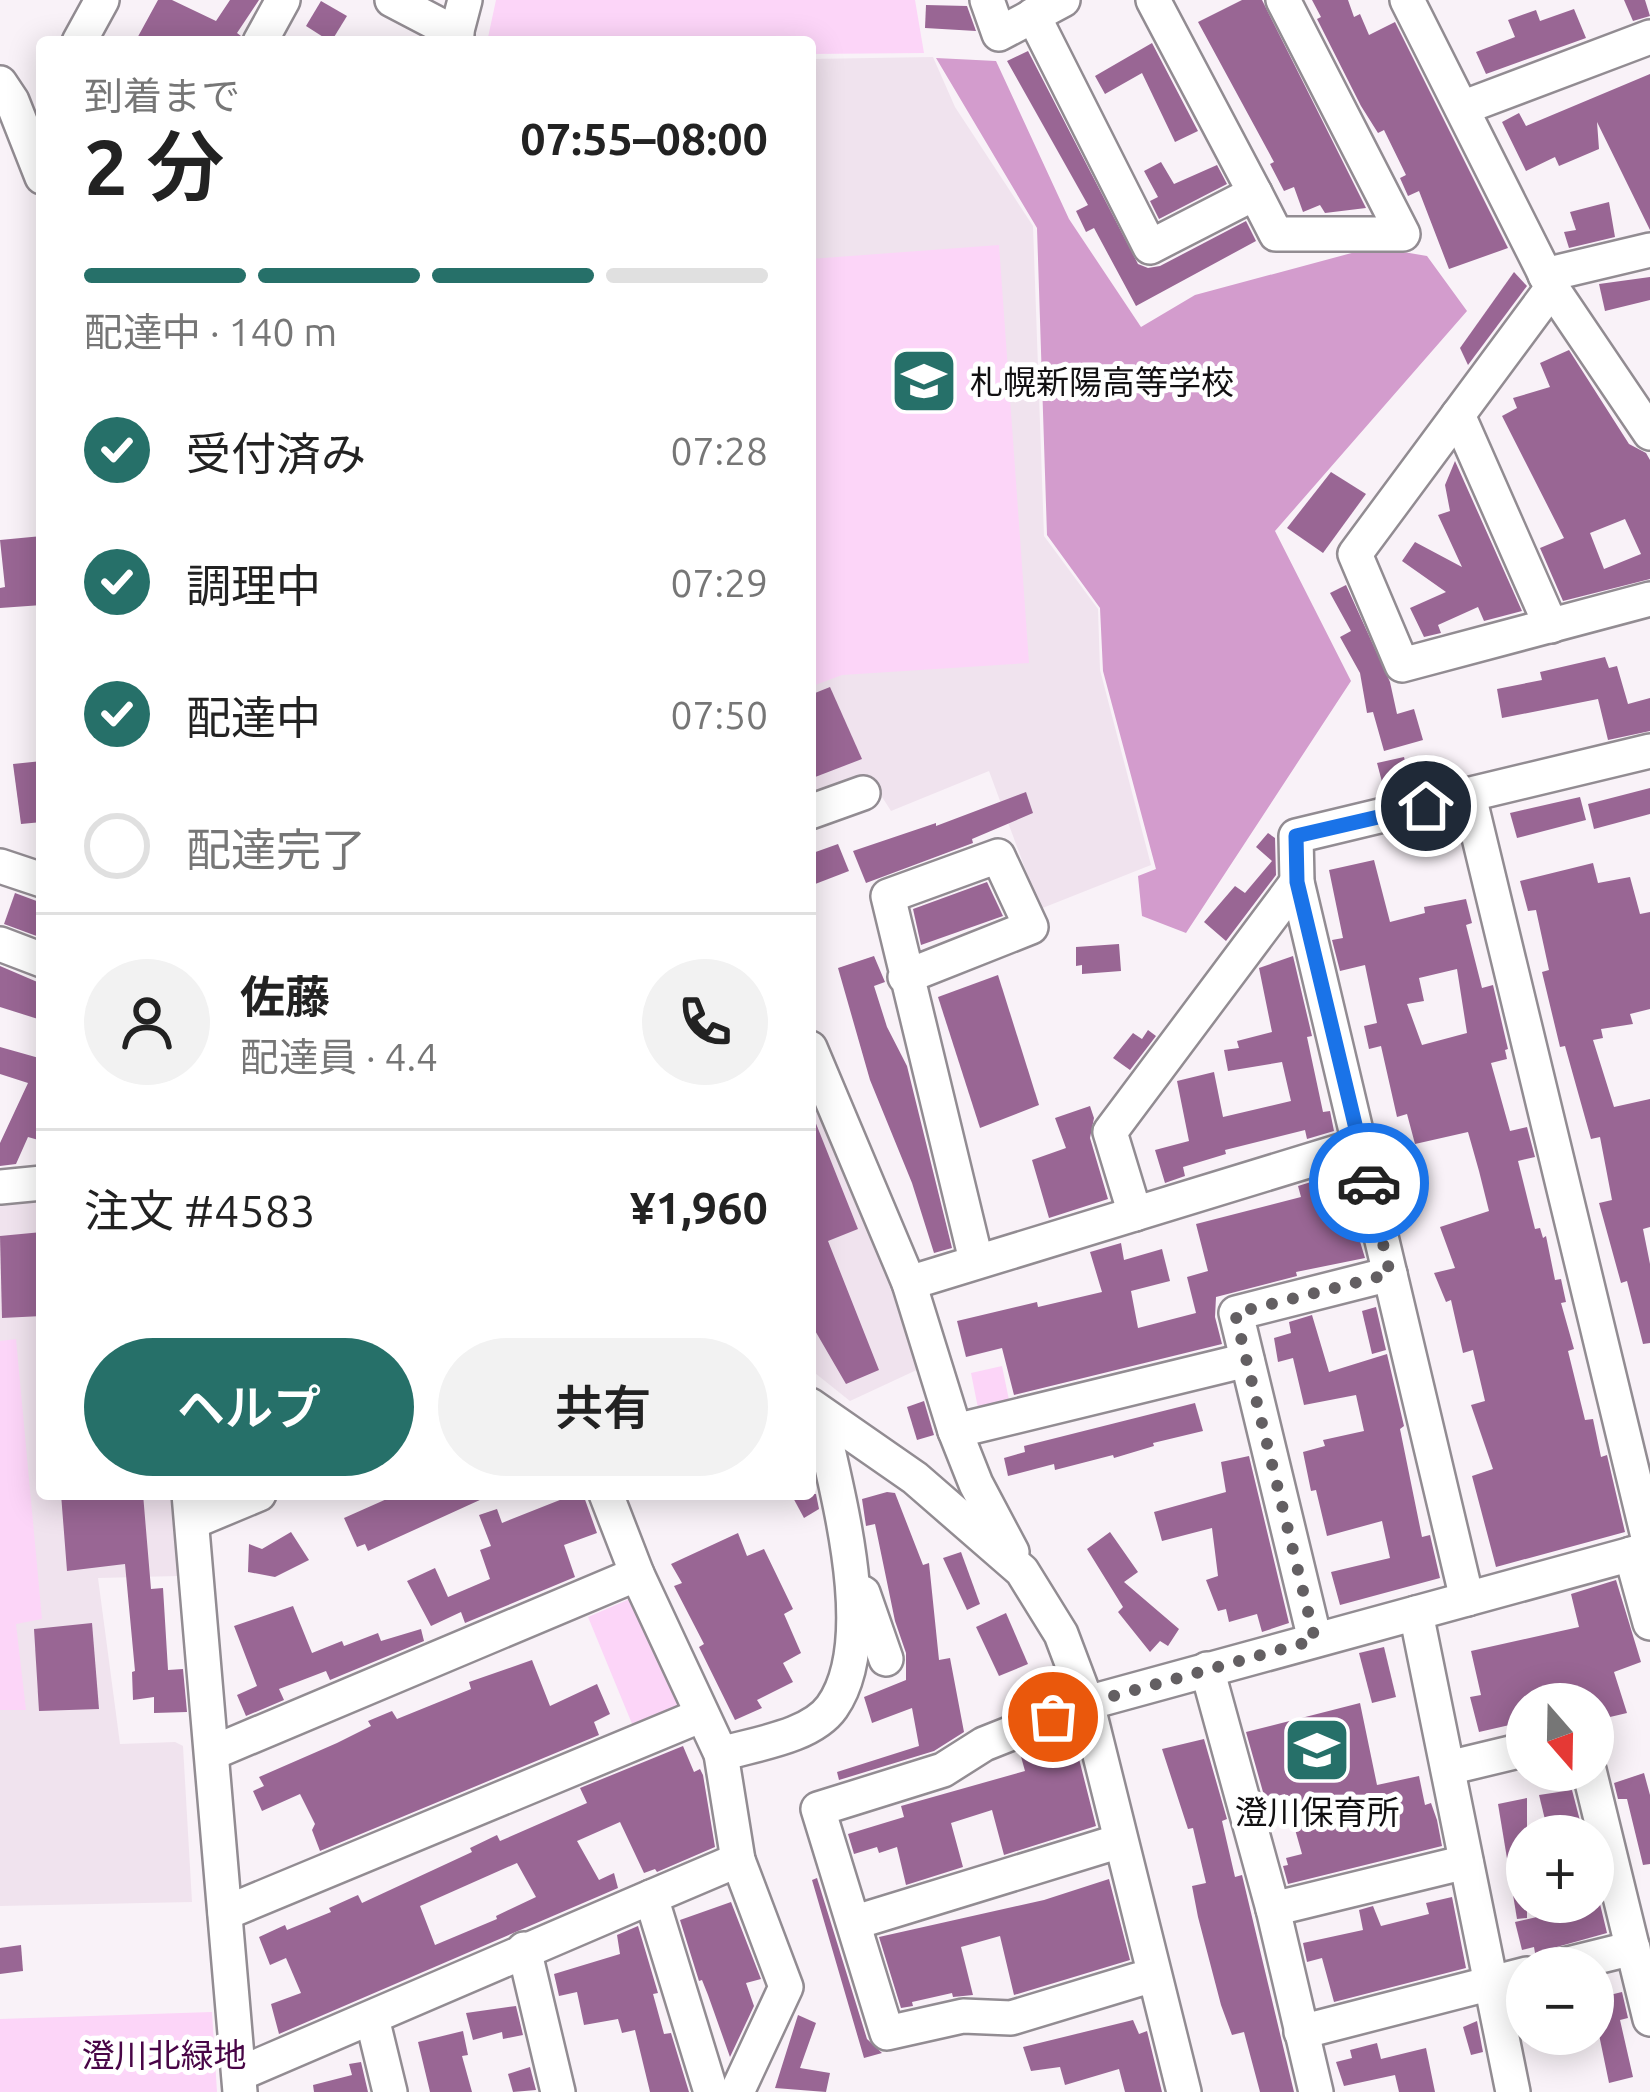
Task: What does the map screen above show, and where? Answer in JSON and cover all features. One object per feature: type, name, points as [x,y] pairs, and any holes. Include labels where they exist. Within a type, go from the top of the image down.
[{"type":"street","points":[[82,36],[102,0]]},
{"type":"street","points":[[263,36],[283,0]]},
{"type":"street","points":[[392,0],[452,36]]},
{"type":"street","points":[[455,36],[464,0]]},
{"type":"street","points":[[987,0],[999,34],[1048,7],[1150,248],[1256,193]]},
{"type":"street","points":[[1154,0],[1276,234],[1402,235],[1283,0]]},
{"type":"street","points":[[1407,0],[1549,281],[1645,417]]},
{"type":"street","points":[[1462,108],[1650,37]]},
{"type":"street","points":[[0,83],[35,126]]},
{"type":"street","points":[[1650,250],[1549,281],[1355,554],[1402,664],[1650,599]]},
{"type":"street","points":[[1458,415],[1551,626]]},
{"type":"street","points":[[1467,1599],[1297,882],[1296,836],[1650,751]]},
{"type":"street","points":[[816,810],[863,793]]},
{"type":"street","points":[[1469,796],[1644,1550],[1650,1623]]},
{"type":"street","points":[[0,866],[36,878]]},
{"type":"street","points":[[1135,1214],[1110,1132],[1297,882]]},
{"type":"street","points":[[0,944],[36,959]]},
{"type":"street","points":[[905,976],[976,1260]]},
{"type":"street","points":[[816,1062],[909,1283],[976,1484],[1061,1634],[1088,1703],[1184,2092]]},
{"type":"street","points":[[909,1283],[1360,1145]]},
{"type":"street","points":[[1315,1640],[1235,1313],[1390,1274]]},
{"type":"street","points":[[955,1431],[1247,1360]]},
{"type":"street","points":[[816,1411],[915,1478],[1022,1571]]},
{"type":"street","points":[[816,1414],[849,1553],[886,1659]]},
{"type":"street","points":[[230,1500],[191,1508],[239,2083],[524,1948],[738,1860]]},
{"type":"street","points":[[608,1500],[637,1574],[721,1754],[738,1860],[786,1987],[737,2092]]},
{"type":"street","points":[[1154,1975],[1011,2018],[963,2016],[887,2033],[818,1809],[943,1770],[984,1744],[1088,1703],[1644,1550]]},
{"type":"street","points":[[721,1754],[806,1727],[831,1709],[854,1640],[849,1553]]},
{"type":"street","points":[[212,1753],[637,1574]]},
{"type":"street","points":[[1416,1613],[1513,2092]]},
{"type":"street","points":[[1207,1670],[1273,1909],[1316,2092]]},
{"type":"street","points":[[224,1913],[702,1714]]},
{"type":"street","points":[[1448,1768],[1506,1754]]},
{"type":"street","points":[[1594,1791],[1650,2019]]},
{"type":"street","points":[[856,1922],[1120,1841]]},
{"type":"street","points":[[1273,1909],[1466,1862]]},
{"type":"street","points":[[651,1897],[711,2092]]},
{"type":"street","points":[[524,1948],[559,2092]]},
{"type":"street","points":[[1614,1953],[1633,1948]]},
{"type":"street","points":[[1301,2032],[1506,1979]]},
{"type":"street","points":[[372,2018],[391,2092]]},
{"type":"shaded area","name":"札幌新陽高等学校","points":[[933,57],[955,107],[1033,226],[1044,536],[1098,609],[1100,670],[1151,865],[1040,909],[989,771],[891,811],[870,778],[816,797],[816,59]]},
{"type":"shaded area","points":[[936,58],[996,61],[1069,219],[1141,327],[1195,295],[1374,247],[1427,256],[1467,311],[1275,531],[1351,681],[1186,933],[1142,916],[1138,876],[1156,869],[1103,671],[1100,608],[1047,535],[1037,228]]},
{"type":"shaded area","points":[[816,1051],[936,1361],[850,1401],[816,1374]]},
{"type":"shaded area","points":[[36,1201],[36,1500],[171,1500],[178,1576],[98,1578],[120,1744],[175,1742],[183,1746],[192,1902],[0,1906],[0,1204]]},
{"type":"green space","points":[[496,0],[915,0],[924,53],[816,54],[816,36],[488,36]]},
{"type":"green space","points":[[999,245],[1029,663],[842,675],[816,685],[816,259]]},
{"type":"green space","points":[[16,1339],[42,1619],[16,1624],[26,1710],[0,1710],[0,1341]]},
{"type":"green space","points":[[1002,1366],[1009,1400],[978,1408],[971,1373]]},
{"type":"green space","points":[[641,1594],[687,1708],[635,1731],[588,1617]]},
{"type":"green space","name":"澄川北緑地","points":[[212,2012],[217,2092],[0,2092],[0,2019]]},
{"type":"building","points":[[158,0],[172,0],[216,21],[230,0],[259,0],[237,33],[241,36],[138,36]]},
{"type":"building","points":[[1242,0],[1262,0],[1366,208],[1325,213],[1320,205],[1303,212],[1294,187],[1284,191],[1270,164],[1274,162],[1198,22]]},
{"type":"building","points":[[1312,0],[1348,0],[1354,17],[1360,14],[1369,35],[1395,22],[1508,248],[1449,269],[1419,191],[1408,196],[1400,178],[1406,175],[1384,130],[1378,133],[1361,106]]},
{"type":"building","points":[[1624,0],[1645,0],[1650,16],[1633,21]]},
{"type":"building","points":[[321,1],[347,16],[335,36],[322,36],[306,26]]},
{"type":"building","points":[[926,5],[967,6],[976,31],[925,28]]},
{"type":"building","points":[[1574,9],[1586,38],[1486,74],[1476,52],[1515,37],[1508,20],[1536,10],[1540,21]]},
{"type":"building","points":[[1152,43],[1198,131],[1175,142],[1142,73],[1105,94],[1095,76]]},
{"type":"building","points":[[1028,51],[1138,264],[1160,266],[1246,221],[1256,241],[1136,306],[1094,228],[1086,232],[1076,211],[1088,205],[1007,61]]},
{"type":"building","points":[[1650,74],[1650,230],[1597,122],[1599,149],[1559,166],[1555,157],[1526,171],[1502,122],[1519,113],[1526,126]]},
{"type":"building","points":[[1161,162],[1174,184],[1217,165],[1227,184],[1159,219],[1150,201],[1158,197],[1144,171]]},
{"type":"building","points":[[1609,202],[1615,237],[1569,248],[1564,232],[1576,230],[1570,212]]},
{"type":"building","points":[[1514,272],[1527,286],[1468,365],[1460,348]]},
{"type":"building","points":[[1650,277],[1650,300],[1605,311],[1599,284]]},
{"type":"building","points":[[1569,350],[1629,444],[1650,460],[1650,579],[1563,601],[1540,548],[1564,538],[1502,416],[1517,408],[1513,398],[1550,387],[1540,363]],"holes":[[[1625,519],[1641,554],[1604,569],[1590,533]]]},
{"type":"building","points":[[1455,461],[1522,611],[1484,621],[1478,607],[1438,625],[1441,633],[1424,637],[1410,608],[1446,592],[1402,561],[1415,542],[1462,567],[1438,515],[1450,511],[1445,485]]},
{"type":"building","points":[[1331,472],[1366,494],[1323,553],[1287,528]]},
{"type":"building","points":[[36,537],[36,605],[0,608],[0,588],[5,587],[0,540]]},
{"type":"building","points":[[1346,585],[1390,682],[1397,714],[1414,709],[1423,740],[1384,751],[1373,712],[1367,713],[1360,673],[1340,637],[1351,631],[1330,593]]},
{"type":"building","points":[[1605,657],[1609,668],[1617,666],[1628,704],[1650,698],[1650,731],[1608,740],[1598,699],[1502,718],[1497,689],[1542,680],[1540,672]]},
{"type":"building","points":[[830,687],[862,759],[816,777],[816,693]]},
{"type":"building","points":[[1404,757],[1411,786],[1385,793],[1377,763]]},
{"type":"building","points":[[36,762],[36,823],[21,824],[13,764]]},
{"type":"building","points":[[1650,788],[1650,814],[1594,829],[1588,804]]},
{"type":"building","points":[[1026,792],[1033,813],[972,839],[973,843],[866,883],[853,851]]},
{"type":"building","points":[[1580,797],[1586,820],[1517,838],[1510,813]]},
{"type":"building","points":[[1268,833],[1275,838],[1276,875],[1226,941],[1204,922],[1235,886],[1245,893],[1272,861],[1256,847]]},
{"type":"building","points":[[838,844],[849,871],[816,884],[816,852]]},
{"type":"building","points":[[1374,860],[1390,922],[1425,913],[1424,907],[1466,899],[1472,923],[1466,925],[1482,988],[1493,985],[1508,1049],[1507,1059],[1491,1063],[1510,1131],[1527,1127],[1535,1157],[1518,1161],[1535,1229],[1546,1236],[1555,1280],[1561,1279],[1566,1302],[1561,1303],[1574,1349],[1568,1351],[1585,1420],[1593,1419],[1601,1457],[1607,1455],[1625,1532],[1496,1567],[1472,1476],[1493,1469],[1471,1405],[1485,1401],[1473,1350],[1463,1353],[1451,1300],[1446,1302],[1434,1273],[1455,1268],[1440,1227],[1489,1211],[1468,1132],[1415,1144],[1407,1114],[1397,1117],[1381,1046],[1369,1049],[1364,1026],[1377,1023],[1365,965],[1340,971],[1332,940],[1343,938],[1329,870]],"holes":[[[1457,969],[1467,1033],[1422,1045],[1407,1004],[1424,1001],[1419,978]]]},
{"type":"building","points":[[1593,863],[1598,883],[1630,877],[1640,914],[1650,912],[1650,1009],[1630,1014],[1633,1024],[1601,1029],[1603,1038],[1593,1040],[1614,1107],[1650,1099],[1650,1227],[1643,1229],[1650,1264],[1650,1343],[1643,1344],[1599,1203],[1612,1200],[1600,1137],[1591,1139],[1565,1046],[1560,1047],[1542,972],[1549,970],[1536,910],[1528,911],[1520,881]]},
{"type":"building","points":[[987,882],[1003,916],[921,945],[913,909]]},
{"type":"building","points":[[15,893],[36,901],[36,936],[4,924]]},
{"type":"building","points":[[1119,944],[1121,971],[1082,974],[1082,965],[1076,966],[1076,947]]},
{"type":"building","points":[[874,956],[885,982],[874,986],[887,1027],[907,1066],[952,1248],[934,1253],[912,1183],[870,1080],[838,968]]},
{"type":"building","points":[[1293,956],[1323,1112],[1330,1111],[1334,1131],[1307,1139],[1305,1130],[1225,1150],[1226,1154],[1183,1167],[1185,1176],[1165,1183],[1155,1150],[1189,1141],[1177,1081],[1214,1072],[1223,1117],[1291,1101],[1282,1062],[1228,1071],[1224,1050],[1239,1048],[1237,1041],[1272,1032],[1259,968]]},
{"type":"building","points":[[0,966],[36,981],[36,1018],[0,1007]]},
{"type":"building","points":[[998,975],[1039,1105],[980,1128],[938,997]]},
{"type":"building","points":[[1148,1030],[1156,1036],[1130,1070],[1113,1058],[1133,1033],[1142,1039]]},
{"type":"building","points":[[0,1047],[36,1057],[36,1139],[28,1137],[16,1164],[0,1166],[0,1143],[28,1083],[0,1074]]},
{"type":"building","points":[[1090,1106],[1094,1118],[1090,1138],[1108,1199],[1049,1218],[1032,1160],[1066,1148],[1055,1118]]},
{"type":"building","points":[[816,1124],[858,1229],[828,1241],[879,1370],[846,1384],[816,1332]]},
{"type":"building","points":[[1327,1177],[1330,1185],[1342,1182],[1365,1258],[1296,1272],[1297,1276],[1216,1297],[1222,1344],[1014,1395],[1002,1348],[966,1357],[957,1321],[1102,1292],[1090,1252],[1121,1243],[1124,1260],[1162,1249],[1170,1281],[1131,1291],[1138,1328],[1196,1313],[1187,1277],[1208,1271],[1196,1224],[1301,1197],[1298,1186]]},
{"type":"building","points":[[36,1233],[36,1316],[2,1318],[0,1236]]},
{"type":"building","points":[[1376,1307],[1386,1350],[1372,1354],[1362,1311]]},
{"type":"building","points":[[1312,1315],[1329,1372],[1387,1354],[1422,1537],[1430,1535],[1440,1578],[1340,1605],[1331,1572],[1390,1558],[1382,1521],[1327,1536],[1316,1490],[1311,1491],[1303,1452],[1325,1446],[1323,1440],[1364,1431],[1356,1395],[1304,1405],[1293,1358],[1278,1362],[1274,1338],[1291,1333],[1289,1322]]},
{"type":"building","points":[[924,1401],[934,1435],[917,1440],[907,1407]]},
{"type":"building","points":[[1195,1403],[1203,1431],[1114,1458],[1055,1470],[1054,1464],[1008,1476],[1004,1458],[1025,1452],[1024,1446]]},
{"type":"building","points":[[1249,1456],[1289,1623],[1262,1632],[1257,1614],[1229,1622],[1226,1609],[1218,1611],[1206,1580],[1218,1576],[1212,1528],[1162,1541],[1154,1512],[1226,1492],[1221,1462]]},
{"type":"building","points":[[895,1493],[923,1565],[929,1563],[939,1660],[950,1658],[964,1732],[934,1751],[839,1780],[837,1772],[919,1746],[912,1708],[872,1723],[864,1697],[906,1680],[906,1653],[875,1524],[866,1526],[862,1499]]},
{"type":"building","points":[[816,1494],[819,1509],[804,1518],[794,1500],[816,1500]]},
{"type":"building","points":[[61,1500],[144,1500],[151,1589],[163,1588],[168,1670],[183,1669],[187,1712],[154,1713],[154,1697],[133,1700],[135,1671],[125,1564],[67,1571]]},
{"type":"building","points":[[384,1500],[480,1500],[368,1551],[365,1544],[357,1547],[344,1518]]},
{"type":"building","points":[[560,1500],[585,1500],[597,1533],[564,1545],[575,1577],[465,1623],[461,1612],[431,1626],[407,1581],[435,1568],[448,1597],[490,1579],[480,1550],[491,1546],[479,1515],[497,1509],[502,1523]]},
{"type":"building","points":[[291,1532],[309,1560],[275,1577],[248,1572],[249,1544],[262,1549]]},
{"type":"building","points":[[1110,1532],[1138,1572],[1124,1582],[1179,1629],[1168,1646],[1160,1641],[1150,1652],[1118,1612],[1123,1607],[1087,1549]]},
{"type":"building","points":[[738,1533],[747,1556],[764,1549],[793,1609],[784,1614],[801,1653],[783,1663],[793,1682],[757,1700],[762,1708],[735,1720],[699,1647],[704,1644],[674,1586],[682,1583],[671,1564]]},
{"type":"building","points":[[961,1552],[980,1604],[967,1610],[943,1558]]},
{"type":"building","points":[[1616,1580],[1641,1662],[1614,1672],[1627,1713],[1614,1716],[1614,1683],[1506,1683],[1506,1726],[1479,1732],[1470,1697],[1481,1695],[1471,1651],[1579,1627],[1571,1594]]},
{"type":"building","points":[[293,1606],[312,1653],[378,1633],[381,1641],[421,1629],[424,1641],[330,1680],[326,1671],[279,1689],[284,1700],[246,1716],[237,1695],[257,1686],[234,1626]]},
{"type":"building","points":[[1006,1613],[1028,1664],[999,1676],[976,1627]]},
{"type":"building","points":[[92,1623],[99,1709],[39,1711],[34,1629]]},
{"type":"building","points":[[1384,1647],[1396,1697],[1372,1703],[1359,1653]]},
{"type":"building","points":[[532,1660],[550,1706],[597,1684],[610,1714],[594,1722],[599,1735],[320,1851],[312,1830],[315,1824],[300,1794],[262,1811],[253,1791],[264,1786],[259,1777],[371,1726],[368,1721],[392,1711],[397,1719],[471,1689],[469,1682]]},
{"type":"building","points":[[1360,1703],[1377,1785],[1419,1776],[1442,1846],[1288,1884],[1283,1866],[1288,1865],[1286,1858],[1302,1854],[1285,1794],[1265,1799],[1246,1732]]},
{"type":"building","points":[[1204,1739],[1227,1819],[1222,1821],[1235,1877],[1242,1875],[1294,2092],[1260,2092],[1244,2032],[1232,2035],[1221,2005],[1198,1917],[1192,1886],[1206,1883],[1193,1828],[1188,1829],[1162,1749]]},
{"type":"building","points":[[1075,1743],[1096,1826],[1004,1855],[992,1810],[951,1823],[963,1867],[906,1885],[897,1847],[854,1854],[848,1834],[904,1817],[901,1806],[1025,1771],[1020,1753]]},
{"type":"building","points":[[683,1746],[694,1772],[700,1769],[703,1775],[715,1847],[644,1873],[620,1822],[577,1841],[599,1880],[614,1873],[618,1888],[279,2034],[271,2004],[301,1993],[286,1958],[270,1965],[259,1937],[331,1912],[329,1908],[358,1895],[362,1903],[472,1852],[470,1848],[497,1835],[500,1841],[587,1803],[580,1788]],"holes":[[[517,1863],[536,1897],[435,1945],[420,1906]]]},
{"type":"building","points":[[1644,1773],[1650,1795],[1650,1864],[1643,1865],[1627,1799],[1618,1799],[1614,1783]]},
{"type":"building","points":[[1572,1791],[1579,1815],[1544,1815],[1539,1795]]},
{"type":"building","points":[[1527,1798],[1527,1815],[1506,1815],[1506,1852],[1498,1804]]},
{"type":"building","points":[[817,1878],[867,2039],[882,2053],[864,2058],[812,1880]]},
{"type":"building","points":[[1109,1879],[1130,1960],[1014,1995],[1000,1936],[961,1947],[973,1995],[953,1997],[952,1993],[901,2008],[879,1937],[1044,1900]]},
{"type":"building","points":[[1452,1897],[1466,1968],[1334,2002],[1322,1958],[1307,1962],[1303,1943],[1363,1930],[1359,1910],[1373,1906],[1381,1926],[1429,1914],[1426,1903]]},
{"type":"building","points":[[731,1902],[761,1979],[746,1983],[754,2006],[730,2057],[680,1920]]},
{"type":"building","points":[[1515,1923],[1605,1923],[1607,1933],[1557,1947],[1521,1947]]},
{"type":"building","points":[[638,1926],[658,1993],[653,1994],[664,2034],[671,2033],[689,2092],[650,2092],[635,2030],[622,2033],[618,2019],[584,2025],[577,1992],[559,1996],[554,1974],[620,1954],[617,1935]]},
{"type":"building","points":[[21,1945],[23,1971],[0,1974],[0,1948]]},
{"type":"building","points":[[1622,1992],[1628,2018],[1620,2020],[1633,2077],[1609,2083],[1603,2055],[1614,2055],[1614,1994]]},
{"type":"building","points":[[516,2006],[523,2035],[503,2039],[502,2032],[473,2040],[466,2013]]},
{"type":"building","points":[[798,2015],[816,2023],[800,2068],[830,2073],[826,2092],[775,2088]]},
{"type":"building","points":[[1133,2020],[1139,2034],[1147,2031],[1162,2092],[1125,2092],[1119,2069],[1065,2085],[1060,2067],[1031,2071],[1023,2047]]},
{"type":"building","points":[[1477,2021],[1483,2052],[1471,2055],[1463,2027]]},
{"type":"building","points":[[463,2031],[468,2055],[462,2056],[472,2092],[430,2092],[418,2042]]},
{"type":"building","points":[[1377,2043],[1381,2059],[1426,2048],[1435,2092],[1399,2092],[1395,2075],[1344,2086],[1336,2062],[1352,2058],[1350,2050]]},
{"type":"building","points":[[361,2062],[368,2092],[314,2092],[313,2085],[352,2075],[349,2064]]},
{"type":"building","points":[[530,2067],[536,2090],[513,2092],[508,2074]]},
{"type":"way so far","points":[[1053,1717],[1315,1640],[1235,1313],[1390,1274],[1369,1183]]},
{"type":"place","name":"札幌新陽高等学校","points":[[924,381]]},
{"type":"place","name":"澄川保育所","points":[[1317,1750]]},
{"type":"route","points":[[1369,1183],[1297,882],[1296,836],[1426,806]]}]
